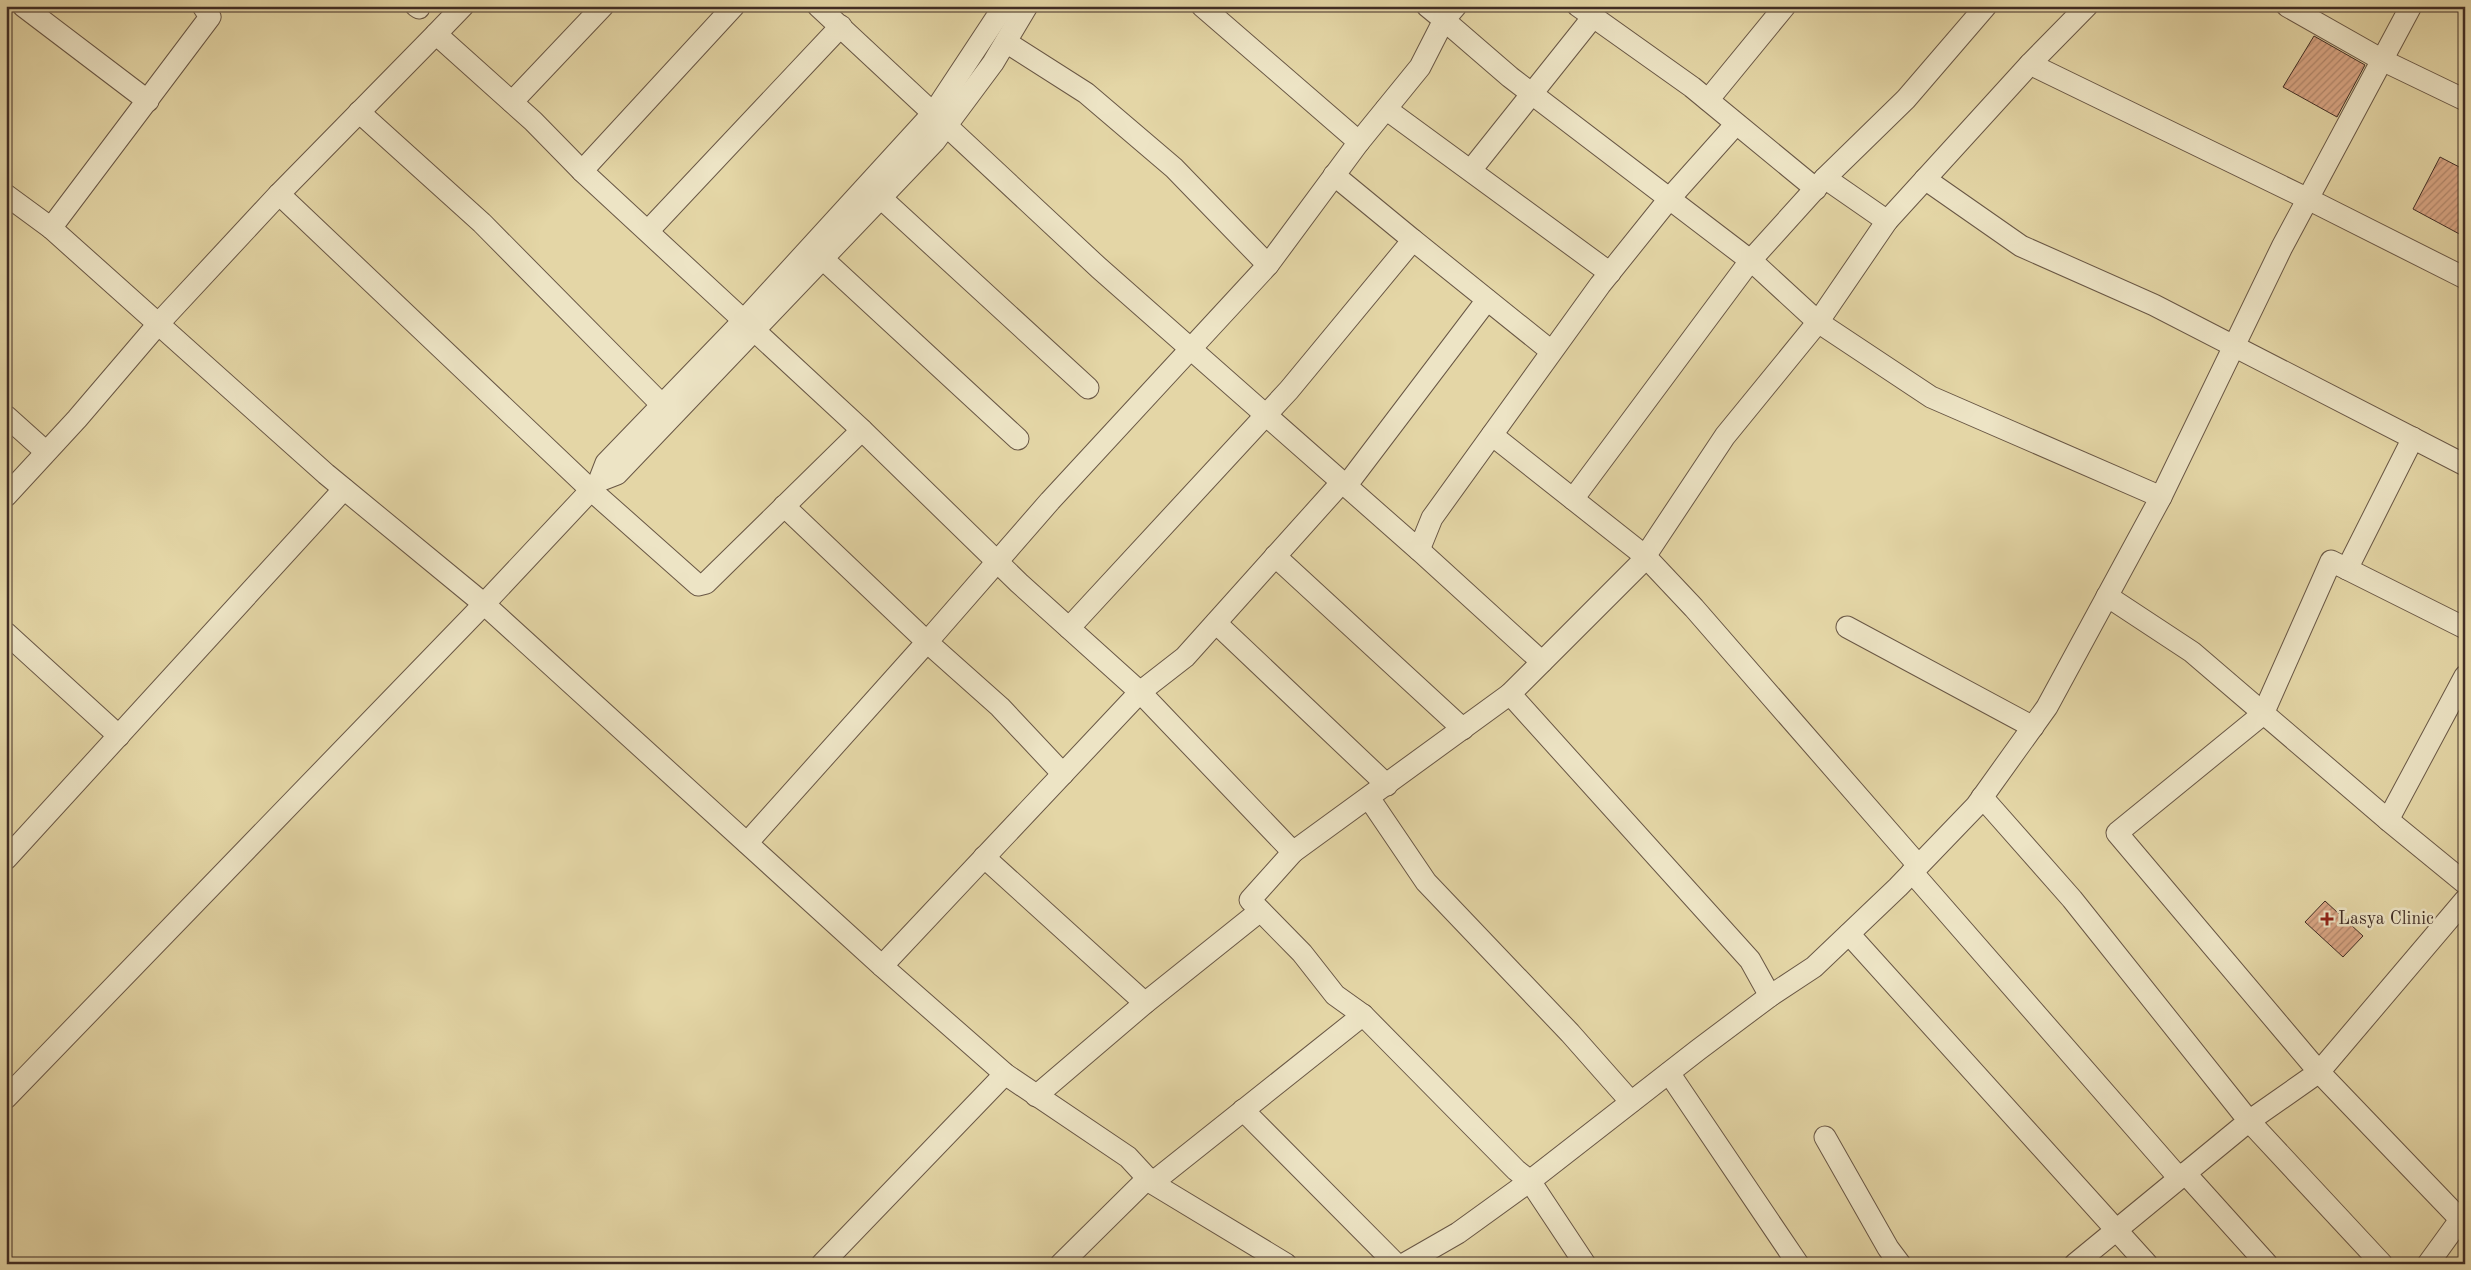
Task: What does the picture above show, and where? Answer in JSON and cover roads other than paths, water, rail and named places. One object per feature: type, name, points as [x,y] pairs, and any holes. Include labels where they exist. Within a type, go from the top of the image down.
[{"type":"street","points":[[23,6],[148,101]]},
{"type":"street","points":[[51,228],[210,17],[203,6]]},
{"type":"street","points":[[6,496],[77,419],[159,323],[279,194],[463,6]]},
{"type":"street","points":[[512,102],[603,6]]},
{"type":"street","points":[[582,171],[734,6]]},
{"type":"street","points":[[818,6],[1099,268],[1192,348],[1542,662]]},
{"type":"street","points":[[9,1088],[484,604],[595,485],[606,464],[662,405],[823,258],[881,198],[940,119],[1004,6]]},
{"type":"street","points":[[595,485],[618,474],[749,326],[993,63],[1027,6]]},
{"type":"street","points":[[1202,6],[1359,142]]},
{"type":"street","points":[[1428,6],[1450,13],[1532,94],[1750,261],[1818,322],[1931,397],[2161,497]]},
{"type":"street","points":[[1708,100],[1785,6]]},
{"type":"street","points":[[1573,499],[1750,261],[1821,184],[1906,99],[1986,6]]},
{"type":"street","points":[[1585,1264],[1530,1181],[1516,1170],[1363,1015],[1335,995],[1302,953],[1250,900],[1293,852],[1510,694],[1640,564],[1724,436],[1818,322],[1888,221],[2030,64],[2087,6]]},
{"type":"street","points":[[2288,6],[2384,61],[2465,100]]},
{"type":"street","points":[[1404,1264],[1458,1233],[1530,1181],[1770,996],[1814,967],[1915,868],[1982,797],[2047,708],[2161,497],[2233,346],[2308,199],[2384,61],[2411,6]]},
{"type":"street","points":[[1471,170],[1532,94],[1585,11],[1708,100],[1736,124],[1821,184],[1888,221]]},
{"type":"street","points":[[747,843],[927,642],[1050,500],[1268,265],[1359,142],[1420,67],[1450,13]]},
{"type":"street","points":[[648,231],[841,26]]},
{"type":"street","points":[[436,34],[512,102],[582,171],[862,430],[997,561],[1140,692],[1293,852]]},
{"type":"street","points":[[1006,42],[1094,99],[1174,168],[1268,265]]},
{"type":"street","points":[[2030,64],[2308,199],[2465,278]]},
{"type":"street","points":[[1386,109],[1610,273]]},
{"type":"street","points":[[359,112],[482,223],[662,405]]},
{"type":"street","points":[[1419,550],[1432,518],[1551,351],[1669,199],[1736,124]]},
{"type":"street","points":[[1334,175],[1551,351]]},
{"type":"street","points":[[1926,179],[2021,246],[2154,305],[2465,464]]},
{"type":"street","points":[[279,194],[595,485],[698,585],[706,583],[862,430]]},
{"type":"street","points":[[6,195],[51,228],[344,489],[484,604],[882,966],[1005,1074],[1128,1158],[1150,1180],[1286,1264]]},
{"type":"street","points":[[881,198],[1088,388]]},
{"type":"street","points":[[1069,628],[1266,415],[1413,240]]},
{"type":"street","points":[[823,258],[1018,439]]},
{"type":"street","points":[[882,966],[1140,692],[1185,657],[1275,556],[1344,484],[1487,300]]},
{"type":"street","points":[[6,416],[46,451]]},
{"type":"street","points":[[1492,435],[1645,556],[1694,608],[1915,868],[2182,1176],[2268,1264]]},
{"type":"street","points":[[2347,569],[2412,438]]},
{"type":"street","points":[[9,849],[119,736],[344,489]]},
{"type":"street","points":[[784,506],[927,642],[1000,707],[1063,774]]},
{"type":"street","points":[[1275,556],[1463,729]]},
{"type":"street","points":[[2428,1264],[2462,1216],[2319,1072],[2117,833],[2263,714],[2330,561],[2465,628]]},
{"type":"street","points":[[2107,596],[2192,652],[2388,820],[2465,883]]},
{"type":"street","points":[[1216,622],[1386,785]]},
{"type":"street","points":[[1847,627],[2033,726]]},
{"type":"street","points":[[6,633],[119,736]]},
{"type":"street","points":[[2388,820],[2465,676]]},
{"type":"street","points":[[1510,694],[1750,960],[1770,996]]},
{"type":"street","points":[[1982,797],[2072,899],[2249,1121],[2382,1264]]},
{"type":"street","points":[[1369,798],[1426,882],[1570,1033],[1631,1102]]},
{"type":"street","points":[[984,857],[1145,1003]]},
{"type":"street","points":[[2075,1264],[2249,1121],[2319,1072],[2465,900]]},
{"type":"street","points":[[1036,1096],[1145,1003],[1260,911]]},
{"type":"street","points":[[1849,934],[2147,1264]]},
{"type":"street","points":[[1061,1264],[1150,1180],[1243,1110],[1363,1015]]},
{"type":"street","points":[[1669,1073],[1798,1264]]},
{"type":"street","points":[[822,1264],[1005,1074]]},
{"type":"street","points":[[1243,1110],[1396,1264]]},
{"type":"street","points":[[1825,1138],[1888,1248],[1900,1264]]},
{"type":"place","name":"Lasya Clinic","points":[[2327,919]]}]
